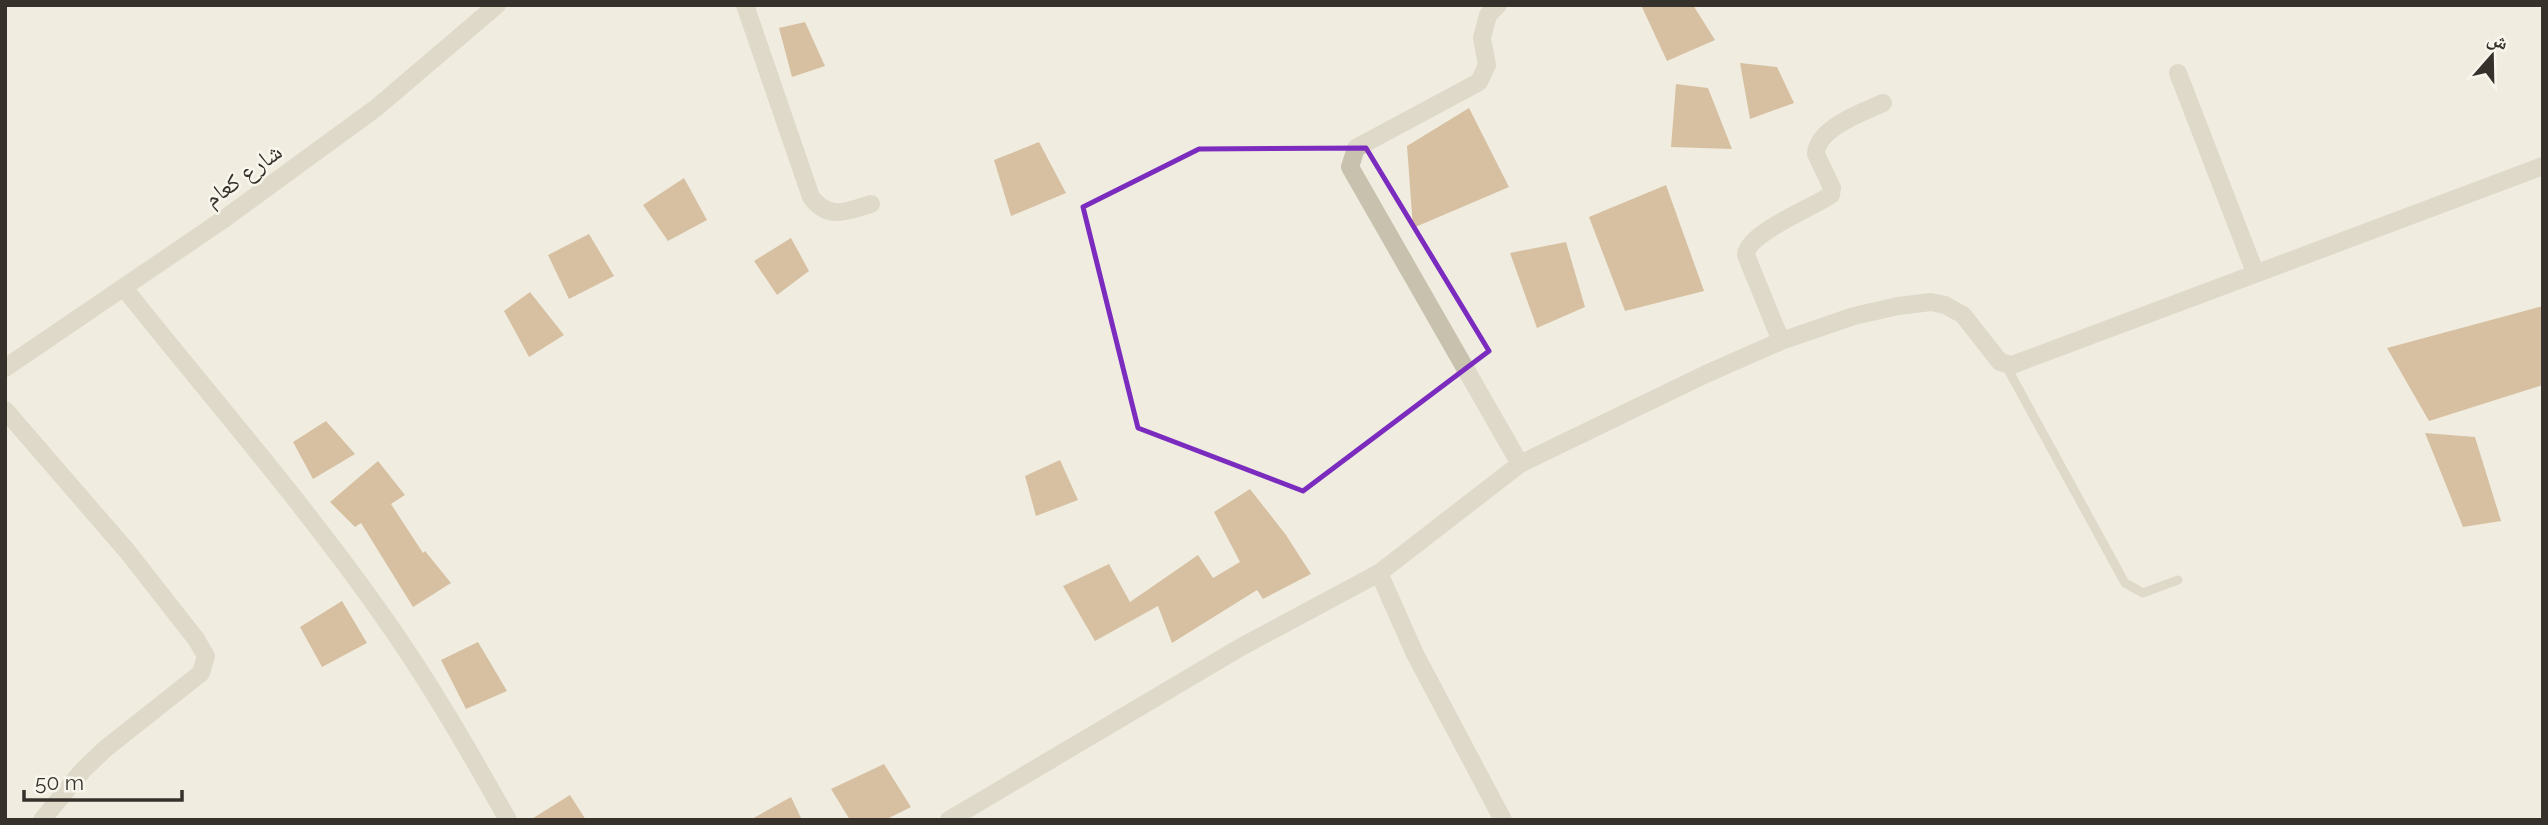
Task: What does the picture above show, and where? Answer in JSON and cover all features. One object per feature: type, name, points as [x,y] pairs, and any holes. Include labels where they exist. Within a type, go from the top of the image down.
[{"type":"street","points":[[744,5],[811,197],[818,206],[838,214],[871,204]]},
{"type":"street","points":[[1498,5],[1488,15],[1482,38],[1487,65],[1479,82],[1356,148],[1350,167],[1520,464]]},
{"type":"street","name":"شارع كعام","points":[[5,368],[224,219],[376,108],[491,7]]},
{"type":"street","points":[[2178,73],[2255,272]]},
{"type":"street","points":[[1782,341],[1746,255],[1746,249],[1779,223],[1831,195],[1832,188],[1815,154],[1818,143],[1838,125],[1883,103]]},
{"type":"street","points":[[949,820],[1241,647],[1379,573],[1520,464],[1706,374],[1782,341],[1854,316],[1931,302],[1945,305],[1963,315],[2000,362],[2020,363],[2255,272],[2543,166]]},
{"type":"street","points":[[124,288],[230,418],[380,611],[435,693],[508,820]]},
{"type":"street","points":[[5,410],[127,551],[196,639],[206,656],[201,673],[105,749],[83,770],[42,820]]},
{"type":"street","points":[[1379,573],[1415,654],[1503,820]]},
{"type":"lane","points":[[2005,364],[2125,583],[2143,593],[2178,580]]},
{"type":"highlighted area","points":[[1366,148],[1489,351],[1303,491],[1138,428],[1083,207],[1199,149]]},
{"type":"building","points":[[1641,5],[1693,5],[1715,40],[1667,61]]},
{"type":"building","points":[[805,22],[825,66],[792,77],[779,28]]},
{"type":"building","points":[[1740,63],[1777,67],[1794,103],[1750,119]]},
{"type":"building","points":[[1676,84],[1708,88],[1732,149],[1671,147]]},
{"type":"building","points":[[1469,108],[1509,187],[1413,228],[1407,146]]},
{"type":"building","points":[[1039,142],[1066,193],[1011,216],[994,160]]},
{"type":"building","points":[[684,178],[707,220],[668,241],[643,205]]},
{"type":"building","points":[[1666,185],[1704,291],[1625,311],[1589,217]]},
{"type":"building","points":[[589,234],[614,276],[569,299],[548,255]]},
{"type":"building","points":[[791,238],[809,271],[777,295],[754,261]]},
{"type":"building","points":[[1566,242],[1585,307],[1537,328],[1510,253]]},
{"type":"building","points":[[530,292],[564,335],[529,357],[504,311]]},
{"type":"building","points":[[2543,306],[2543,385],[2429,421],[2387,348]]},
{"type":"building","points":[[326,421],[355,454],[313,479],[293,442]]},
{"type":"building","points":[[2425,433],[2475,437],[2501,521],[2463,527]]},
{"type":"building","points":[[1060,460],[1078,500],[1036,516],[1025,476]]},
{"type":"building","points":[[378,461],[405,495],[391,504],[423,553],[425,551],[451,583],[413,607],[361,523],[355,527],[330,502]]},
{"type":"building","points":[[1250,489],[1286,535],[1311,574],[1263,599],[1257,590],[1172,643],[1158,606],[1095,641],[1063,586],[1109,564],[1130,602],[1198,555],[1213,578],[1240,562],[1214,512]]},
{"type":"building","points":[[342,601],[367,643],[322,667],[300,627]]},
{"type":"building","points":[[478,642],[507,691],[466,709],[441,660]]},
{"type":"building","points":[[884,764],[911,807],[885,820],[850,820],[831,789]]},
{"type":"building","points":[[570,795],[586,820],[530,820]]},
{"type":"building","points":[[791,797],[802,820],[750,820]]}]
